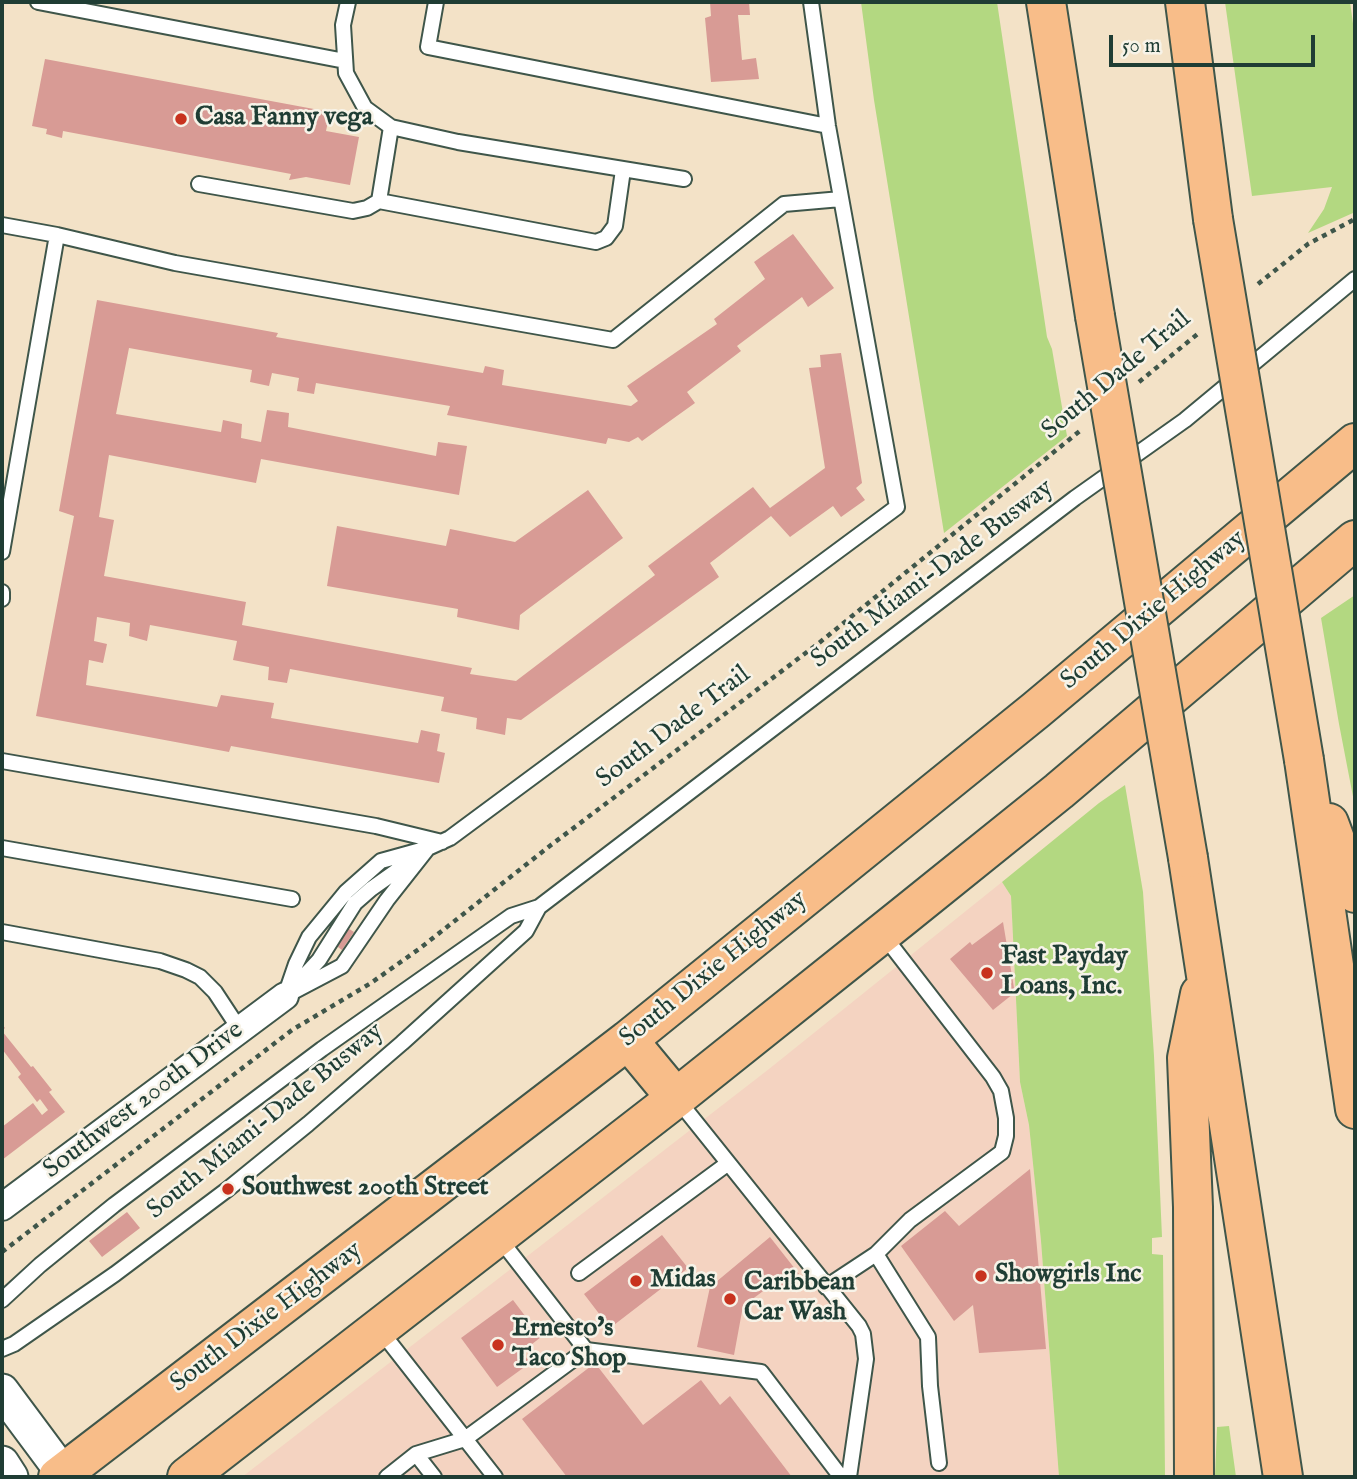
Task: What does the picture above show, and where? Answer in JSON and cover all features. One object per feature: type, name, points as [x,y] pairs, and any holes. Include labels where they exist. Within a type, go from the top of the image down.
[{"type":"highway","points":[[1046,2],[1188,858],[1283,1477]]},
{"type":"highway","points":[[1185,2],[1213,219],[1304,760],[1355,1110]]},
{"type":"highway","name":"South Dixie Highway","points":[[61,1475],[628,1040],[1036,709],[1355,443]]},
{"type":"highway","points":[[187,1477],[676,1098],[882,933],[1059,791],[1355,540]]},
{"type":"highway","points":[[1304,760],[1355,893]]},
{"type":"highway","points":[[1194,1477],[1194,1207],[1186,1058],[1205,968]]},
{"type":"highway","points":[[628,1040],[676,1098]]},
{"type":"street","name":"Southwest 200th Drive","points":[[2,1207],[285,996]]},
{"type":"street","points":[[2,1391],[61,1475]]},
{"type":"street","points":[[2,1463],[11,1477]]},
{"type":"lane","points":[[38,2],[345,61]]},
{"type":"lane","points":[[348,2],[343,25],[346,73],[365,108],[391,127],[458,142],[684,179]]},
{"type":"lane","points":[[436,2],[428,47],[828,126]]},
{"type":"lane","points":[[285,996],[318,960],[355,903],[371,889],[525,784],[897,507],[828,126],[811,2]]},
{"type":"lane","points":[[379,201],[391,127]]},
{"type":"lane","points":[[199,184],[353,211],[367,208],[379,201],[596,242],[606,238],[615,226],[623,170]]},
{"type":"lane","points":[[2,225],[57,235],[176,264],[613,340],[784,204],[841,199]]},
{"type":"lane","points":[[2,552],[57,235]]},
{"type":"lane","name":"South Miami-Dade Busway","points":[[2,1300],[40,1265],[114,1205],[322,1049],[511,916],[538,907],[1075,498],[1185,420],[1355,279]]},
{"type":"lane","points":[[2,761],[376,826],[442,842]]},
{"type":"lane","points":[[2,848],[292,900]]},
{"type":"lane","points":[[285,996],[342,966],[387,900],[428,848]]},
{"type":"lane","name":"South Miami-Dade Busway","points":[[2,1349],[14,1344],[115,1274],[298,1132],[526,931],[538,907]]},
{"type":"lane","points":[[2,932],[160,961],[186,970],[200,977],[215,992],[240,1030]]},
{"type":"lane","points":[[826,1287],[876,1254],[910,1220],[1002,1152],[1006,1136],[1001,1091],[993,1077],[882,933]]},
{"type":"lane","points":[[676,1098],[859,1326],[866,1350],[849,1477]]},
{"type":"lane","points":[[579,1273],[727,1164]]},
{"type":"lane","points":[[498,1237],[586,1350]]},
{"type":"lane","points":[[876,1254],[928,1337],[930,1385],[939,1463]]},
{"type":"lane","points":[[379,1329],[495,1477]]},
{"type":"lane","points":[[387,1477],[416,1454],[465,1439],[586,1350],[761,1372],[841,1477]]},
{"type":"lane","points":[[416,1454],[434,1477]]},
{"type":"path","points":[[1254,288],[1308,244],[1355,219]]},
{"type":"path","name":"South Dade Trail","points":[[1137,384],[1201,332]]},
{"type":"path","name":"South Dade Trail","points":[[2,1252],[264,1050],[314,1015],[371,983],[419,949],[551,845],[819,643],[1084,428]]},
{"type":"path","points":[[264,1050],[272,1061]]},
{"type":"shaded area","points":[[1002,882],[1011,896],[1020,1082],[1029,1125],[1041,1241],[1059,1477],[242,1477],[769,1069]]},
{"type":"green space","points":[[861,2],[997,2],[1047,337],[1052,349],[1067,436],[944,533],[874,100]]},
{"type":"green space","points":[[1225,2],[1350,2],[1355,38],[1353,213],[1308,233],[1324,209],[1332,187],[1252,196]]},
{"type":"green space","points":[[1355,595],[1355,807],[1321,618]]},
{"type":"green space","points":[[1125,785],[1143,892],[1154,1056],[1162,1237],[1152,1238],[1152,1254],[1163,1255],[1165,1477],[1059,1477],[1041,1241],[1029,1125],[1020,1082],[1011,896],[1002,882]]},
{"type":"green space","points":[[1229,1426],[1236,1477],[1215,1477],[1217,1427]]},
{"type":"building","points":[[710,2],[749,2],[750,15],[738,15],[742,60],[756,58],[759,79],[711,82],[705,18],[711,16]]},
{"type":"building","name":"Casa Fanny vega","points":[[45,59],[330,112],[326,131],[359,137],[350,185],[306,177],[289,180],[291,174],[63,131],[62,138],[46,134],[47,129],[32,126]]},
{"type":"building","points":[[793,234],[834,288],[808,307],[802,297],[737,346],[741,351],[687,392],[695,403],[642,441],[638,437],[629,442],[608,438],[606,444],[447,415],[450,406],[316,383],[314,394],[297,391],[299,378],[272,373],[269,386],[250,382],[252,370],[129,348],[116,414],[221,432],[223,420],[242,424],[241,438],[261,442],[267,410],[289,413],[288,427],[436,456],[438,442],[467,446],[459,495],[261,459],[256,483],[109,455],[99,517],[114,520],[104,576],[246,602],[242,625],[472,668],[470,674],[516,681],[655,575],[648,566],[753,487],[770,508],[825,468],[809,368],[821,367],[820,355],[841,353],[862,483],[856,488],[865,500],[841,517],[833,506],[790,537],[771,516],[710,563],[719,577],[521,720],[507,718],[505,735],[476,729],[477,718],[441,711],[444,697],[290,669],[287,683],[268,680],[269,667],[233,660],[237,641],[150,625],[147,641],[129,636],[130,623],[97,617],[94,641],[107,644],[103,663],[89,660],[86,685],[217,707],[221,695],[274,703],[271,718],[418,743],[421,730],[440,734],[437,751],[445,753],[439,783],[231,746],[229,752],[36,716],[74,516],[59,511],[97,300],[278,333],[276,337],[483,373],[485,366],[504,370],[502,385],[631,406],[638,401],[627,386],[717,324],[714,319],[765,279],[754,262]]},
{"type":"building","points":[[588,490],[623,538],[520,615],[519,630],[457,617],[458,609],[327,586],[337,526],[446,546],[450,529],[515,542]]},
{"type":"building","name":"Fast Payday Loans, Inc.","points":[[1003,922],[1014,988],[1010,991],[1013,994],[993,1010],[950,959],[970,942],[972,945]]},
{"type":"building","points":[[346,927],[354,932],[342,950],[334,944]]},
{"type":"building","points":[[2,1031],[52,1090],[49,1092],[65,1112],[2,1160],[2,1127],[33,1103],[42,1115],[48,1110],[40,1099],[37,1102],[18,1077],[21,1074],[2,1049]]},
{"type":"building","name":"Showgirls Inc","points":[[1030,1169],[1046,1349],[979,1353],[973,1305],[954,1321],[901,1246],[945,1211],[959,1226]]},
{"type":"building","points":[[127,1212],[140,1228],[102,1257],[89,1241]]},
{"type":"building","name":"Midas","points":[[662,1235],[688,1268],[610,1328],[584,1294]]},
{"type":"building","name":"Caribbean Car Wash","points":[[770,1237],[799,1274],[775,1292],[770,1286],[743,1306],[734,1355],[697,1347],[710,1287]]},
{"type":"building","name":"Ernesto's Taco Shop","points":[[513,1300],[541,1337],[522,1352],[530,1363],[497,1387],[461,1338]]},
{"type":"building","points":[[595,1363],[643,1425],[701,1380],[720,1405],[730,1396],[792,1477],[567,1477],[522,1419]]},
{"type":"place","name":"Casa Fanny vega","points":[[181,119]]},
{"type":"place","name":"Fast Payday Loans, Inc.","points":[[987,973]]},
{"type":"place","name":"Southwest 200th Street","points":[[228,1189]]},
{"type":"place","name":"Showgirls Inc","points":[[981,1276]]},
{"type":"place","name":"Midas","points":[[636,1281]]},
{"type":"place","name":"Caribbean Car Wash","points":[[730,1299]]},
{"type":"place","name":"Ernesto's Taco Shop","points":[[498,1345]]}]
